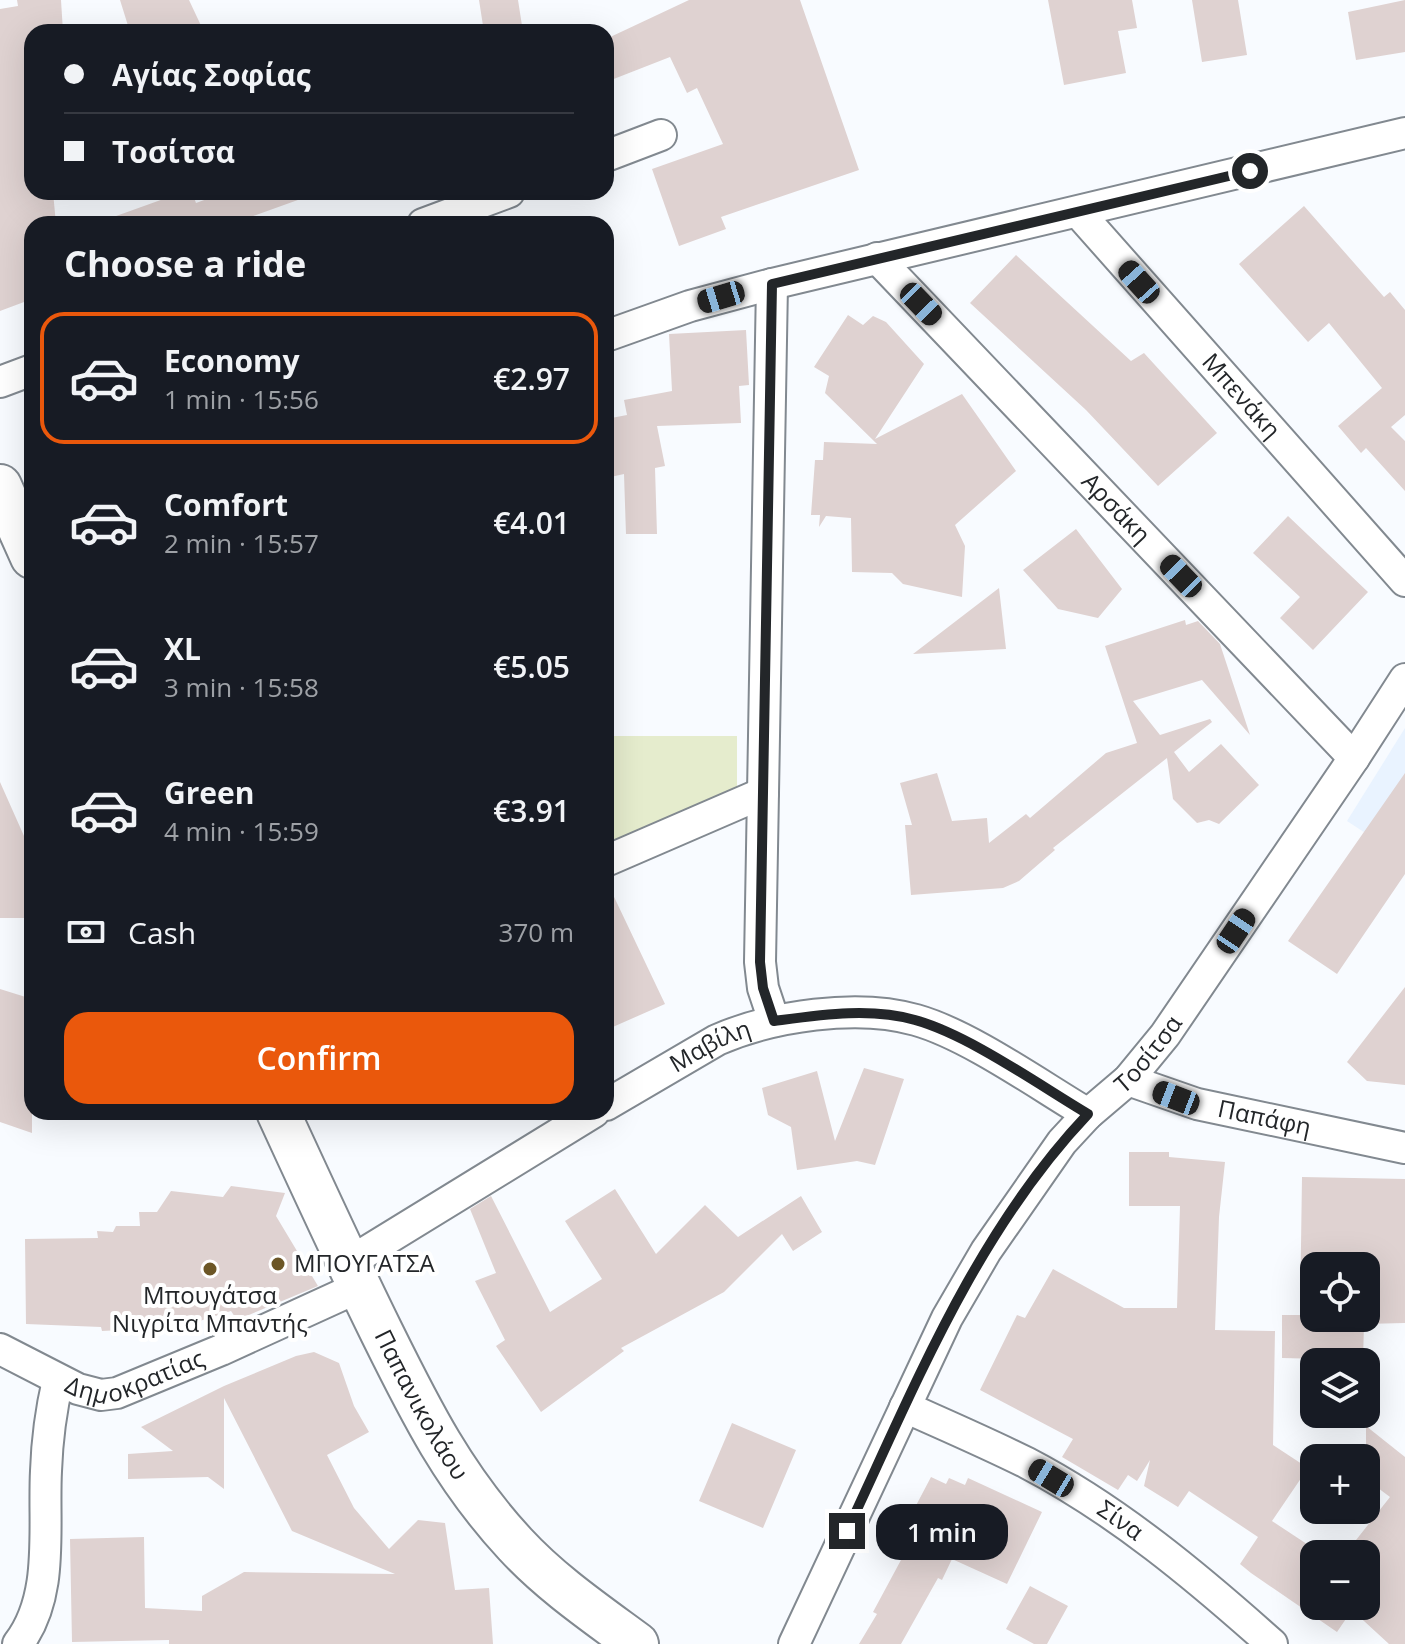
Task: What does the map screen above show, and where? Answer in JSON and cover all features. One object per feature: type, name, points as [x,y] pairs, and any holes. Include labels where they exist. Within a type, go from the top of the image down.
[{"type":"main road","points":[[0,486],[24,538]]},
{"type":"main road","name":"Παπανικολάου","points":[[282,1120],[429,1427],[453,1467],[517,1546],[570,1595],[637,1644]]},
{"type":"street","points":[[614,333],[690,306],[772,284],[1405,133]]},
{"type":"street","points":[[614,153],[661,135]]},
{"type":"street","points":[[444,216],[488,200]]},
{"type":"street","name":"Μπενάκη","points":[[1078,212],[1405,581]]},
{"type":"street","name":"Αρσάκη","points":[[877,258],[1354,758]]},
{"type":"street","points":[[772,284],[760,975],[774,1021]]},
{"type":"street","points":[[0,382],[24,373]]},
{"type":"street","name":"Τοσίτσα","points":[[794,1644],[957,1299],[986,1251],[1062,1142],[1088,1114],[1128,1080],[1165,1035],[1405,679]]},
{"type":"street","points":[[614,858],[763,793]]},
{"type":"street","name":"Μαβίλη","points":[[614,1100],[717,1040],[774,1021],[851,1014],[916,1020],[963,1041],[1088,1114]]},
{"type":"street","name":"Παπάφη","points":[[1128,1080],[1197,1104],[1405,1148]]},
{"type":"street","points":[[354,1275],[582,1120]]},
{"type":"street","name":"Δημοκρατίας","points":[[0,1349],[58,1380],[92,1393],[117,1393],[221,1350],[354,1275]]},
{"type":"street","points":[[18,1644],[34,1617],[42,1584],[47,1445],[58,1380]]},
{"type":"street","name":"Σίνα","points":[[905,1407],[1027,1464],[1099,1507],[1206,1584],[1272,1644]]},
{"type":"shaded area","points":[[1405,728],[1405,859],[1347,821]]},
{"type":"green space","points":[[614,736],[737,736],[737,790],[614,843]]},
{"type":"building","points":[[17,0],[61,0],[62,24],[24,24],[24,200],[54,200],[55,216],[24,216],[24,302],[0,311],[0,9],[18,6]]},
{"type":"building","points":[[120,0],[189,0],[200,24],[128,24]]},
{"type":"building","points":[[479,0],[518,0],[522,24],[483,24]]},
{"type":"building","points":[[689,0],[800,0],[859,170],[721,217],[726,229],[679,246],[652,169],[723,144],[697,88],[687,93],[670,57],[614,79],[614,35]]},
{"type":"building","points":[[1048,0],[1132,0],[1137,28],[1118,31],[1126,73],[1064,85]]},
{"type":"building","points":[[1192,0],[1238,0],[1247,55],[1202,62]]},
{"type":"building","points":[[1405,0],[1405,52],[1356,60],[1348,12]]},
{"type":"building","points":[[161,200],[195,200],[196,203],[204,200],[298,200],[253,216],[116,216]]},
{"type":"building","points":[[1304,206],[1384,297],[1390,292],[1405,310],[1405,415],[1391,427],[1405,441],[1405,491],[1366,448],[1361,453],[1338,426],[1382,388],[1329,323],[1308,342],[1239,264]]},
{"type":"building","points":[[1016,255],[1131,361],[1144,353],[1217,433],[1158,486],[1086,410],[970,303]]},
{"type":"building","points":[[848,315],[863,325],[873,316],[886,322],[924,364],[875,439],[962,394],[1016,471],[955,525],[965,546],[962,597],[903,584],[892,573],[852,572],[851,518],[826,516],[819,527],[820,515],[811,515],[815,460],[823,460],[824,442],[877,444],[825,393],[829,376],[814,367]]},
{"type":"building","points":[[746,330],[749,385],[739,386],[741,423],[657,426],[665,466],[655,468],[657,534],[626,534],[624,474],[614,476],[614,417],[627,415],[624,400],[672,391],[669,334]]},
{"type":"building","points":[[1288,516],[1368,592],[1313,650],[1280,618],[1300,597],[1253,553]]},
{"type":"building","points":[[1076,529],[1122,589],[1098,618],[1058,609],[1023,570]]},
{"type":"building","points":[[999,588],[1006,649],[913,654]]},
{"type":"building","points":[[1185,620],[1186,625],[1198,621],[1220,644],[1250,735],[1202,680],[1133,701],[1160,735],[1210,719],[1212,722],[1174,752],[1189,772],[1221,744],[1259,785],[1219,824],[1209,820],[1197,823],[1173,799],[1167,758],[1053,848],[1055,850],[1019,881],[1003,888],[911,895],[905,825],[912,825],[900,783],[937,773],[952,821],[987,818],[989,843],[1026,814],[1030,818],[1106,753],[1137,743],[1105,646]]},
{"type":"building","points":[[1405,773],[1405,874],[1337,974],[1288,941]]},
{"type":"building","points":[[0,782],[24,836],[24,918],[0,918]]},
{"type":"building","points":[[614,897],[665,1004],[614,1026]]},
{"type":"building","points":[[1405,987],[1405,1085],[1367,1081],[1347,1062]]},
{"type":"building","points":[[0,989],[24,996],[24,1120],[32,1120],[32,1133],[0,1122]]},
{"type":"building","points":[[864,1068],[904,1079],[875,1165],[857,1161],[797,1170],[791,1127],[768,1115],[762,1088],[817,1071],[835,1141]]},
{"type":"building","points":[[1129,1152],[1169,1152],[1169,1157],[1225,1162],[1219,1217],[1215,1330],[1275,1331],[1273,1445],[1300,1463],[1300,1480],[1272,1521],[1301,1540],[1300,1607],[1240,1564],[1258,1537],[1189,1491],[1178,1507],[1144,1486],[1150,1460],[1137,1481],[1128,1475],[1118,1490],[1062,1457],[1073,1439],[980,1390],[1017,1315],[1025,1318],[1053,1269],[1124,1308],[1177,1308],[1180,1206],[1129,1206]]},
{"type":"building","points":[[1302,1177],[1405,1179],[1405,1323],[1380,1324],[1380,1252],[1301,1252]]},
{"type":"building","points":[[231,1186],[285,1193],[276,1216],[318,1286],[237,1320],[231,1311],[181,1327],[102,1331],[101,1327],[26,1324],[25,1239],[98,1238],[97,1231],[113,1232],[116,1226],[140,1226],[139,1212],[157,1212],[171,1191],[223,1197]]},
{"type":"building","points":[[615,1189],[656,1254],[705,1205],[738,1237],[801,1196],[822,1232],[793,1251],[782,1234],[724,1292],[621,1348],[624,1351],[541,1412],[496,1346],[505,1340],[475,1281],[496,1273],[470,1209],[491,1196],[550,1312],[602,1279],[565,1221]]},
{"type":"building","points":[[1282,1315],[1300,1315],[1300,1332],[1364,1332],[1363,1348],[1300,1348],[1300,1358],[1282,1358]]},
{"type":"building","points":[[314,1352],[339,1363],[354,1406],[369,1432],[327,1455],[354,1508],[389,1549],[418,1520],[445,1523],[455,1590],[489,1588],[493,1644],[169,1644],[169,1640],[72,1642],[70,1539],[144,1537],[145,1608],[202,1611],[202,1596],[244,1572],[395,1574],[292,1531],[224,1398],[224,1489],[208,1477],[128,1479],[128,1454],[173,1451],[141,1427],[224,1386],[296,1356]]},
{"type":"building","points":[[732,1423],[796,1450],[763,1528],[699,1501]]},
{"type":"building","points":[[1366,1428],[1405,1457],[1405,1644],[1389,1644],[1363,1620],[1380,1620],[1380,1540],[1356,1540],[1369,1524],[1380,1524],[1380,1510],[1390,1497],[1380,1490],[1380,1444],[1366,1444]]},
{"type":"building","points":[[931,1477],[946,1484],[949,1478],[965,1485],[968,1478],[1042,1512],[1007,1584],[952,1559],[901,1644],[859,1644],[877,1614],[873,1612],[901,1560],[890,1555]]},
{"type":"building","points":[[1030,1586],[1068,1606],[1047,1644],[1034,1644],[1006,1629]]},
{"type":"building","points":[[1320,1620],[1345,1620],[1337,1632]]},
{"type":"place","name":"ΜΠΟΥΓΑΤΣΑ","points":[[278,1264]]},
{"type":"place","name":"Μπουγάτσα Νιγρίτα Μπαντής","points":[[210,1269]]},
{"type":"route","points":[[847,1531],[969,1278],[1062,1142],[1088,1114],[963,1041],[916,1020],[888,1015],[851,1014],[813,1015],[774,1021],[760,975],[772,284],[1250,171]]}]
